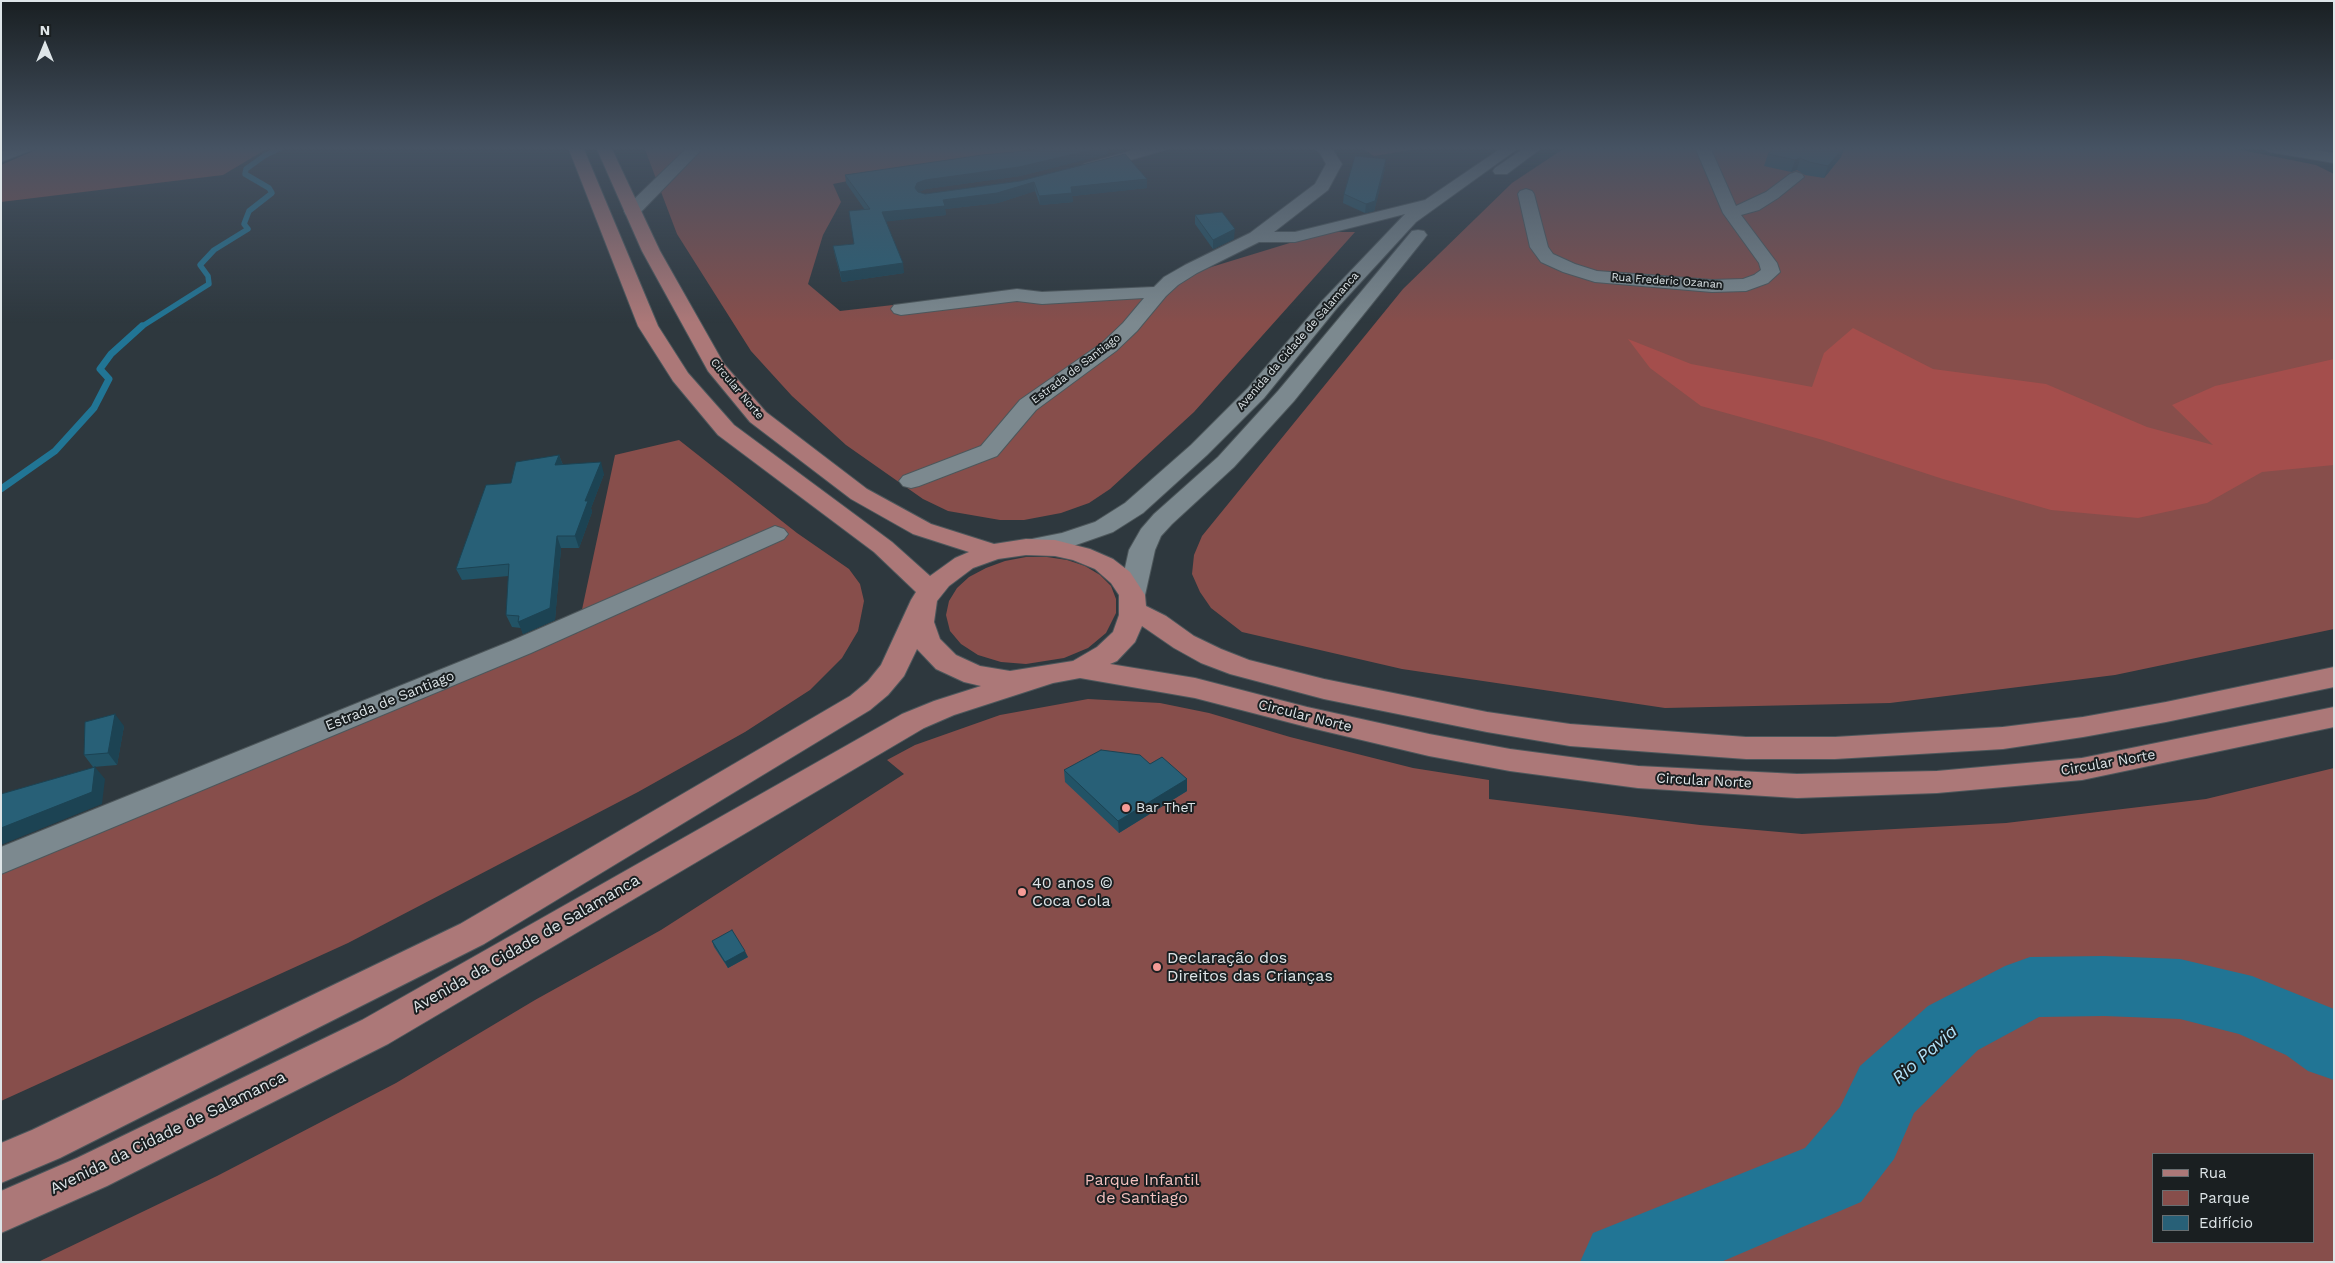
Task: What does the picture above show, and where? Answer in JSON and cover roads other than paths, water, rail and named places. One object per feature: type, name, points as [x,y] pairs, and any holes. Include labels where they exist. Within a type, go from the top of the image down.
[{"type":"main road","points":[[599,206],[648,326],[680,377],[726,430],[883,547],[928,595]]},
{"type":"main road","name":"Circular Norte","points":[[630,206],[651,251],[715,367],[758,417],[859,494],[922,529],[993,552]]},
{"type":"main road","points":[[1,1163],[46,1144],[472,934],[860,703],[878,688],[894,669],[928,595],[940,580],[964,563],[993,552],[1026,547],[1064,550],[1082,554],[1104,564],[1121,578],[1132,602],[1133,615],[1125,636],[1107,654],[1064,672],[1010,681],[974,675],[946,662],[927,643],[920,622],[928,595]]},
{"type":"main road","points":[[1132,602],[1184,642],[1211,656],[1240,667],[1324,689],[1487,722],[1570,735],[1737,747],[1835,748],[1924,745],[2004,738],[2084,727],[2166,712],[2334,677]]},
{"type":"main road","name":"Circular Norte","points":[[1064,672],[1195,688],[1307,718],[1420,743],[1510,760],[1638,777],[1777,785],[1927,782],[2082,769],[2334,717]]},
{"type":"main road","name":"Avenida da Cidade de Salamanca","points":[[1,1212],[92,1172],[375,1032],[914,721],[944,708],[1064,672]]},
{"type":"street","points":[[632,211],[637,206]]},
{"type":"street","points":[[1256,237],[1297,206]]},
{"type":"street","name":"Estrada de Santiago","points":[[911,481],[989,451],[1028,405],[1110,346],[1130,327],[1170,281],[1191,269],[1256,237],[1295,237],[1415,206]]},
{"type":"street","name":"Avenida da Cidade de Salamanca","points":[[1026,547],[1067,540],[1104,527],[1134,508],[1199,450],[1256,393],[1330,304],[1394,233],[1426,206]]},
{"type":"street","name":"Avenida da Cidade de Salamanca","points":[[1132,602],[1142,550],[1150,534],[1162,519],[1226,462],[1286,396],[1420,232],[1452,206]]},
{"type":"street","name":"Rua Frederic Ozanan","points":[[1529,206],[1540,247],[1547,258],[1569,268],[1595,276],[1631,281],[1712,286],[1746,285],[1762,279],[1771,272],[1768,263],[1728,206]]},
{"type":"street","points":[[1730,212],[1753,206]]},
{"type":"street","points":[[1352,223],[1394,233]]},
{"type":"street","points":[[901,309],[1017,295],[1042,298],[1159,292]]},
{"type":"street","name":"Estrada de Santiago","points":[[1,861],[521,647],[775,534]]},
{"type":"waterway","points":[[141,327],[209,284],[208,276],[200,265],[214,250],[248,229],[244,224],[249,211],[255,206]]},
{"type":"waterway","points":[[1,489],[55,451],[94,408],[109,379],[100,369],[111,354],[142,326]]},
{"type":"waterway","name":"Rio Pavia","points":[[1622,1262],[1833,1175],[1867,1133],[1886,1090],[1953,1028],[2030,987],[2104,986],[2180,989],[2252,1007],[2311,1033],[2334,1048]]},
{"type":"place","name":"Bar TheT","points":[[1126,808]]},
{"type":"place","name":"40 anos © Coca Cola","points":[[1022,892]]},
{"type":"place","name":"Declaração dos Direitos das Crianças","points":[[1157,967]]},
{"type":"park label","name":"Parque Infantil de Santiago","points":[[1142,1189]]}]
